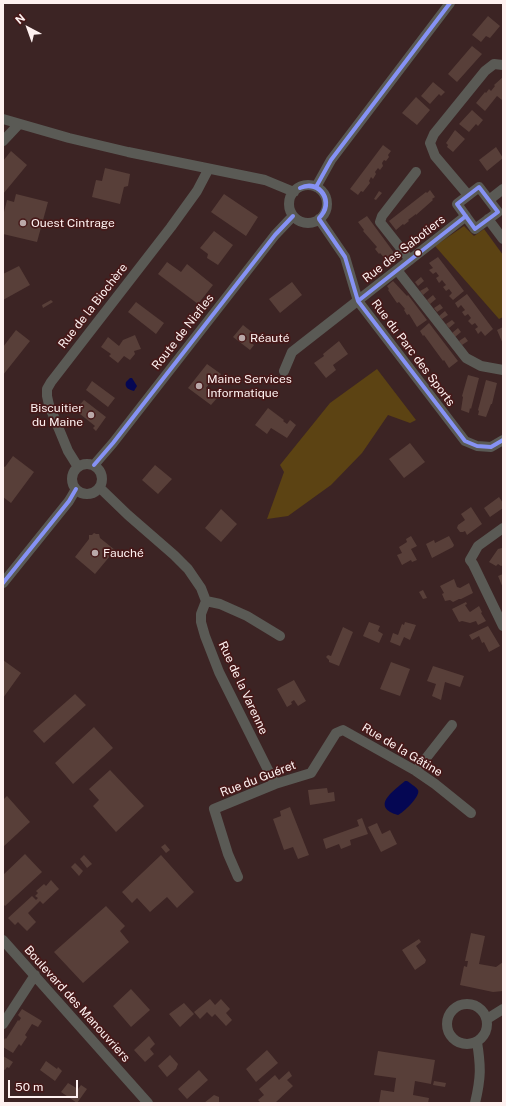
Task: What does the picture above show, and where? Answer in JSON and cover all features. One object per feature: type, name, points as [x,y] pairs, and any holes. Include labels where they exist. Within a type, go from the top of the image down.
[{"type":"street","points":[[316,187],[331,160],[450,3]]},
{"type":"street","points":[[468,195],[435,156],[430,143],[434,134],[485,71],[494,64],[503,65]]},
{"type":"street","points":[[3,119],[128,152],[208,170],[265,180],[294,192]]},
{"type":"street","points":[[3,141],[19,124]]},
{"type":"street","name":"Rue de la Biochère","points":[[78,467],[68,451],[49,405],[47,389],[60,370],[171,227],[197,191],[208,170]]},
{"type":"street","points":[[410,260],[380,222],[382,216],[416,172]]},
{"type":"street","points":[[304,185],[316,187],[325,196],[327,202],[326,208],[319,219],[314,222],[303,222],[293,216],[289,206],[289,201],[298,188],[304,185]]},
{"type":"street","points":[[479,187],[489,200],[498,212],[475,229],[456,204],[479,187]]},
{"type":"street","points":[[489,200],[503,189]]},
{"type":"street","name":"Route de Niafles","points":[[94,465],[275,235],[293,216]]},
{"type":"street","name":"Rue des Sabotiers","points":[[284,371],[292,352],[358,302],[466,216]]},
{"type":"street","name":"Rue du Parc des Sports","points":[[319,219],[337,244],[344,257],[358,302],[465,442],[477,446],[491,447],[503,440]]},
{"type":"street","points":[[488,219],[503,239]]},
{"type":"street","points":[[397,270],[466,358],[481,366],[503,370]]},
{"type":"street","points":[[86,464],[94,465],[102,475],[100,488],[97,491],[88,494],[80,492],[73,485],[72,475],[78,467],[86,464]]},
{"type":"street","points":[[100,488],[110,499],[184,564],[200,588],[206,601],[220,604],[247,616],[280,636]]},
{"type":"street","points":[[3,583],[69,501],[76,489]]},
{"type":"street","points":[[503,528],[478,546],[470,560],[503,626]]},
{"type":"street","name":"Rue de la Varenne","points":[[206,601],[201,622],[205,636],[219,672],[275,784]]},
{"type":"street","points":[[416,771],[452,725]]},
{"type":"street","name":"Rue de la Gâtine","points":[[336,733],[343,730],[416,771],[471,813]]},
{"type":"street","name":"Rue du Guéret","points":[[238,877],[228,854],[214,809],[275,784],[311,773],[336,733]]},
{"type":"street","name":"Boulevard des Manouvriers","points":[[3,940],[148,1103]]},
{"type":"street","points":[[3,1024],[35,975]]},
{"type":"street","points":[[461,1004],[474,1004],[485,1013],[487,1019],[488,1026],[486,1032],[477,1042],[471,1044],[464,1044],[452,1038],[447,1025],[450,1012],[461,1004]]},
{"type":"street","points":[[487,1019],[503,1009]]},
{"type":"street","points":[[475,1103],[480,1085],[481,1069],[477,1042]]},
{"type":"shaded area","points":[[464,226],[474,236],[484,229],[503,255],[503,317],[499,319],[435,246]]},
{"type":"shaded area","points":[[377,369],[416,420],[410,423],[388,415],[362,453],[331,485],[288,516],[267,519],[284,472],[280,465],[330,403]]},
{"type":"shaded area","points":[[132,378],[137,386],[134,391],[126,386],[126,382]]},
{"type":"shaded area","points":[[405,781],[416,788],[418,793],[411,804],[398,815],[390,812],[386,808],[385,803],[390,794]]},
{"type":"building","points":[[488,16],[500,26],[490,38],[486,36],[481,42],[472,35]]},
{"type":"building","points":[[472,46],[482,54],[457,82],[448,74]]},
{"type":"building","points":[[503,77],[503,99],[502,100],[497,96],[485,111],[476,103],[485,92],[486,93],[489,89],[491,91],[495,86],[494,85]]},
{"type":"building","points":[[433,82],[445,92],[441,96],[439,94],[430,104],[421,96]]},
{"type":"building","points":[[416,97],[430,110],[417,125],[402,113]]},
{"type":"building","points":[[472,110],[483,120],[478,126],[476,124],[469,132],[459,124]]},
{"type":"building","points":[[455,130],[465,139],[453,152],[447,147],[448,145],[446,143]]},
{"type":"building","points":[[383,145],[391,151],[388,155],[389,157],[386,161],[384,160],[382,163],[383,166],[380,170],[378,168],[375,172],[376,174],[373,179],[371,177],[369,181],[370,183],[363,192],[361,191],[358,195],[350,189]]},
{"type":"building","points":[[496,147],[503,158],[487,171],[479,160]]},
{"type":"building","points":[[11,151],[27,165],[3,194],[3,161]]},
{"type":"building","points":[[105,168],[130,174],[128,186],[124,187],[120,204],[92,197],[96,180],[102,181]]},
{"type":"building","points":[[430,190],[435,197],[432,199],[433,200],[396,230],[389,221]]},
{"type":"building","points":[[379,191],[382,193],[376,200],[374,199]]},
{"type":"building","name":"Ouest Cintrage","points":[[16,194],[48,202],[37,242],[3,234],[3,212],[7,200],[14,202]]},
{"type":"building","points":[[224,194],[258,217],[246,236],[211,212]]},
{"type":"building","points":[[367,216],[395,254],[393,255],[396,258],[389,263],[375,249],[377,247],[363,231],[364,230],[358,222]]},
{"type":"building","points":[[214,231],[233,245],[218,265],[207,258],[208,254],[200,248]]},
{"type":"building","points":[[438,257],[464,291],[453,300],[449,296],[452,293],[449,289],[446,291],[443,287],[446,285],[442,280],[439,283],[436,278],[439,276],[436,272],[433,274],[429,270],[433,268],[429,263]]},
{"type":"building","points":[[167,262],[181,272],[187,264],[213,285],[198,304],[158,274]]},
{"type":"building","points":[[19,266],[30,285],[3,300],[3,274]]},
{"type":"building","points":[[421,277],[424,281],[418,286],[415,282]]},
{"type":"building","points":[[393,281],[407,296],[408,295],[427,320],[417,327],[409,314],[407,315],[404,310],[405,309],[399,302],[397,303],[388,290],[389,289],[387,286]]},
{"type":"building","points":[[292,282],[302,295],[280,313],[269,299]]},
{"type":"building","points":[[427,287],[429,290],[423,295],[420,291]]},
{"type":"building","points":[[467,294],[493,329],[485,336],[481,331],[478,334],[475,329],[478,327],[475,323],[472,325],[468,321],[471,318],[468,314],[465,316],[464,315],[462,312],[465,310],[461,305],[458,308],[455,303]]},
{"type":"building","points":[[433,295],[436,299],[430,304],[427,300]]},
{"type":"building","points":[[51,300],[53,302],[43,308],[42,305]]},
{"type":"building","points":[[136,302],[164,323],[156,334],[128,312]]},
{"type":"building","points":[[440,304],[443,308],[437,312],[434,308]]},
{"type":"building","points":[[445,311],[448,315],[442,319],[439,316]]},
{"type":"building","points":[[452,320],[455,323],[449,328],[446,324]]},
{"type":"building","points":[[429,323],[458,361],[449,368],[420,331]]},
{"type":"building","name":"Réauté","points":[[243,325],[253,333],[251,336],[251,343],[254,345],[250,350],[233,337]]},
{"type":"building","points":[[503,327],[503,344],[497,330]]},
{"type":"building","points":[[458,328],[461,332],[455,337],[452,333]]},
{"type":"building","points":[[16,330],[30,341],[3,375],[3,347]]},
{"type":"building","points":[[135,335],[141,349],[134,351],[135,354],[130,360],[124,356],[118,363],[109,356],[111,354],[101,347],[108,337],[119,346],[123,340]]},
{"type":"building","points":[[465,337],[468,341],[462,345],[459,341]]},
{"type":"building","points":[[339,341],[348,354],[333,365],[336,370],[326,378],[314,363],[324,356],[323,354]]},
{"type":"building","name":"Maine Services Informatique","points":[[207,364],[221,374],[214,384],[211,381],[206,388],[218,397],[211,405],[188,388]]},
{"type":"building","points":[[468,375],[479,378],[469,413],[461,410],[462,396]]},
{"type":"building","points":[[486,380],[497,383],[492,404],[486,417],[478,415],[478,410]]},
{"type":"building","points":[[92,381],[115,398],[108,407],[86,390]]},
{"type":"building","points":[[84,400],[106,417],[96,431],[93,428],[95,426],[75,410]]},
{"type":"building","points":[[268,408],[287,424],[290,420],[296,425],[287,438],[271,428],[267,434],[255,425]]},
{"type":"building","points":[[410,443],[425,462],[404,478],[389,459]]},
{"type":"building","points":[[13,456],[34,472],[11,503],[3,497],[3,466],[5,467]]},
{"type":"building","points":[[155,465],[172,479],[158,494],[142,480]]},
{"type":"building","points":[[499,497],[503,503],[503,508],[490,517],[484,508]]},
{"type":"building","points":[[471,507],[482,524],[467,535],[465,531],[460,532],[457,528],[458,525],[465,520],[461,514]]},
{"type":"building","points":[[221,509],[237,524],[221,542],[205,528]]},
{"type":"building","name":"Fauché","points":[[94,533],[99,534],[100,538],[115,550],[95,574],[75,557],[89,539],[89,535]]},
{"type":"building","points":[[411,536],[417,546],[411,549],[417,560],[412,562],[411,560],[402,565],[397,555],[402,553],[399,547],[407,542],[406,539]]},
{"type":"building","points":[[449,536],[454,545],[453,547],[432,558],[426,544],[434,540],[435,543]]},
{"type":"building","points":[[503,545],[503,565],[501,566],[498,564],[496,566],[489,562],[498,549],[502,548]]},
{"type":"building","points":[[503,574],[503,588],[498,576]]},
{"type":"building","points":[[454,579],[457,587],[460,588],[469,583],[473,593],[453,602],[450,600],[445,601],[442,594],[444,593],[440,586]]},
{"type":"building","points":[[423,590],[427,598],[423,599],[419,592]]},
{"type":"building","points":[[466,602],[467,604],[465,605],[470,612],[479,606],[486,621],[478,625],[476,621],[470,623],[462,621],[459,622],[452,609]]},
{"type":"building","points":[[369,622],[380,626],[378,631],[383,634],[379,643],[363,636]]},
{"type":"building","points":[[405,622],[416,625],[410,640],[404,637],[400,646],[390,642],[393,633],[398,635],[402,624],[404,625]]},
{"type":"building","points":[[488,626],[500,646],[489,652],[479,636],[472,640],[469,635]]},
{"type":"building","points":[[343,627],[353,632],[339,666],[329,662],[326,657],[328,655],[331,656]]},
{"type":"building","points":[[3,660],[21,673],[3,698]]},
{"type":"building","points":[[391,662],[410,669],[400,696],[380,689]]},
{"type":"building","points":[[433,666],[464,676],[460,687],[445,682],[441,700],[432,696],[436,684],[427,681]]},
{"type":"building","points":[[294,680],[306,701],[298,706],[294,700],[291,702],[292,704],[287,707],[277,689]]},
{"type":"building","points":[[75,694],[86,705],[44,743],[33,731]]},
{"type":"building","points":[[94,727],[113,748],[73,784],[55,763]]},
{"type":"building","points":[[110,770],[144,806],[116,832],[93,806],[99,800],[89,789]]},
{"type":"building","points":[[327,788],[328,793],[334,792],[335,801],[310,805],[308,790]]},
{"type":"building","points":[[7,796],[30,822],[3,847],[3,800]]},
{"type":"building","points":[[290,807],[309,855],[298,859],[293,847],[284,850],[273,819],[281,816],[280,811]]},
{"type":"building","points":[[362,818],[368,834],[350,840],[351,845],[341,849],[339,844],[326,849],[323,839],[359,826],[357,820]]},
{"type":"building","points":[[377,823],[382,834],[390,830],[397,844],[381,852],[368,827]]},
{"type":"building","points":[[165,844],[170,850],[166,853],[161,847]]},
{"type":"building","points":[[25,854],[42,872],[5,906],[3,904],[3,875]]},
{"type":"building","points":[[84,855],[92,864],[87,868],[80,859]]},
{"type":"building","points":[[161,855],[194,892],[177,908],[167,897],[150,912],[137,898],[132,903],[122,892]]},
{"type":"building","points":[[75,863],[83,871],[79,876],[71,867]]},
{"type":"building","points":[[51,880],[59,889],[43,904],[40,901],[28,913],[36,922],[27,931],[18,922],[15,925],[8,918],[32,896],[36,900],[38,898],[35,896],[38,893],[36,891],[44,884],[46,886]]},
{"type":"building","points":[[106,906],[125,926],[120,931],[129,942],[83,983],[54,952]]},
{"type":"building","points":[[471,933],[485,936],[479,964],[496,967],[503,962],[503,991],[493,992],[460,985],[464,966],[467,967],[468,961],[465,961]]},
{"type":"building","points":[[419,939],[421,942],[416,946],[426,960],[425,963],[415,970],[402,950]]},
{"type":"building","points":[[131,989],[150,1010],[131,1027],[113,1006]]},
{"type":"building","points":[[210,999],[215,1005],[221,999],[230,1009],[226,1013],[232,1020],[226,1026],[215,1014],[212,1017],[207,1012],[200,1019],[194,1012]]},
{"type":"building","points":[[184,1003],[194,1014],[180,1027],[169,1014]]},
{"type":"building","points":[[22,1009],[42,1021],[38,1027],[32,1024],[25,1035],[27,1037],[21,1046],[19,1044],[13,1053],[3,1047],[3,1042],[21,1018],[18,1015]]},
{"type":"building","points":[[149,1036],[155,1044],[150,1049],[154,1054],[145,1062],[134,1050]]},
{"type":"building","points":[[267,1050],[278,1063],[256,1082],[246,1069]]},
{"type":"building","points":[[378,1051],[435,1060],[431,1084],[415,1081],[413,1095],[429,1098],[428,1103],[379,1103],[381,1090],[394,1092],[396,1078],[374,1075]]},
{"type":"building","points":[[170,1055],[178,1064],[176,1069],[167,1077],[158,1066]]},
{"type":"building","points":[[3,1056],[13,1062],[9,1068],[7,1067],[5,1070],[3,1069]]},
{"type":"building","points":[[46,1061],[57,1069],[58,1067],[62,1071],[55,1081],[40,1070]]},
{"type":"building","points":[[199,1070],[208,1080],[187,1099],[178,1089]]},
{"type":"building","points":[[289,1071],[292,1076],[287,1080],[293,1086],[275,1103],[261,1103],[258,1100],[264,1095],[259,1089],[275,1075],[279,1080]]},
{"type":"building","points":[[434,1081],[446,1083],[445,1087],[433,1085]]},
{"type":"building","points":[[68,1083],[78,1089],[81,1085],[87,1089],[77,1103],[61,1092]]},
{"type":"building","points":[[214,1095],[219,1097],[219,1103],[204,1103]]},
{"type":"transit line","points":[[316,187],[331,160],[450,3]]},
{"type":"transit line","points":[[300,188],[307,186],[314,187],[323,194],[325,206],[319,218]]},
{"type":"transit line","points":[[300,188],[314,186],[323,194],[326,199],[326,206],[324,212],[319,218]]},
{"type":"transit line","points":[[457,204],[479,187],[498,212],[475,229]]},
{"type":"transit line","points":[[457,204],[475,229]]},
{"type":"transit line","points":[[457,204],[475,229]]},
{"type":"transit line","points":[[94,465],[113,443],[275,235],[293,216]]},
{"type":"transit line","points":[[358,301],[466,216]]},
{"type":"transit line","points":[[319,219],[345,257],[358,301],[465,441],[477,446],[491,447],[503,440]]},
{"type":"transit line","points":[[3,583],[69,501],[76,489]]},
{"type":"place","name":"Ouest Cintrage","points":[[23,223]]},
{"type":"place","name":"Réauté","points":[[242,338]]},
{"type":"place","name":"Maine Services Informatique","points":[[199,386]]},
{"type":"place","name":"Biscuitier du Maine","points":[[91,415]]},
{"type":"place","name":"Fauché","points":[[95,553]]}]
